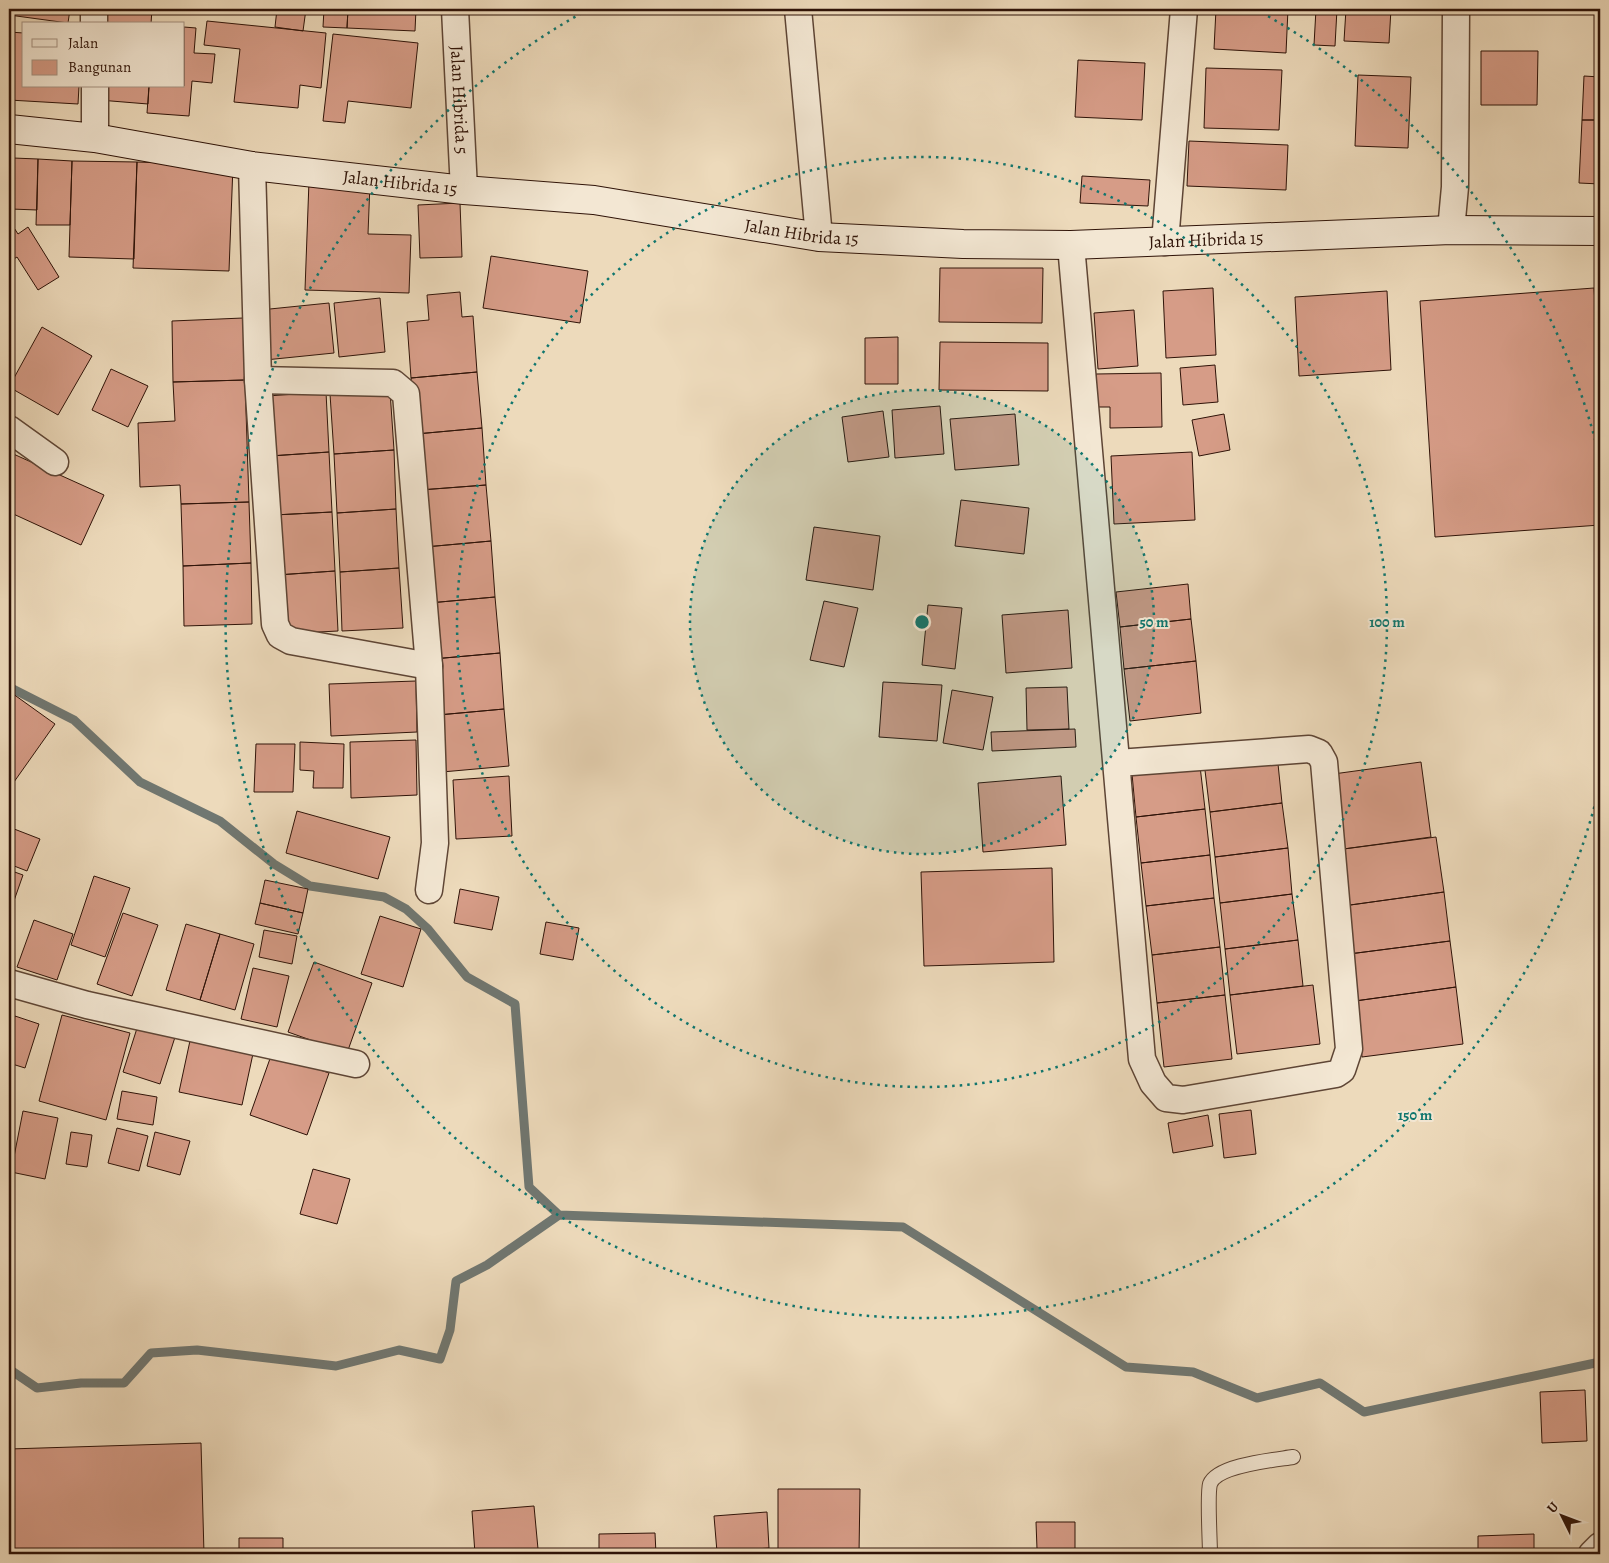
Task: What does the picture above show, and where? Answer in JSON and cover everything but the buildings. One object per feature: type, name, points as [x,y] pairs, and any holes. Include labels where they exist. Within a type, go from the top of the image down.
[{"type":"street","points":[[94,9],[94,22]]},
{"type":"street","name":"Jalan Hibrida 5","points":[[455,9],[464,190]]},
{"type":"street","points":[[798,9],[820,237]]},
{"type":"street","points":[[1165,242],[1184,9]]},
{"type":"street","points":[[1451,230],[1456,187],[1456,9]]},
{"type":"street","points":[[95,88],[95,138]]},
{"type":"street","name":"Jalan Hibrida 15","points":[[9,129],[95,138],[252,166],[464,190],[594,200],[820,237],[963,244],[1071,245],[1451,230],[1600,231]]},
{"type":"street","points":[[252,166],[258,380],[275,624],[280,635],[291,641],[429,666]]},
{"type":"street","points":[[1071,245],[1118,763],[1142,1059],[1153,1083],[1166,1098],[1184,1100],[1336,1074],[1342,1070],[1349,1049],[1324,762],[1319,753],[1309,749],[1118,763]]},
{"type":"street","points":[[258,380],[393,383],[406,394],[429,666],[435,843],[429,890]]},
{"type":"street","points":[[9,429],[55,462]]},
{"type":"street","points":[[9,983],[87,1005],[356,1064]]},
{"type":"street","points":[[1592,1554],[1600,1546]]},
{"type":"lane","points":[[1210,1554],[1210,1484],[1218,1475],[1230,1469],[1293,1457]]},
{"type":"waterway","points":[[9,687],[74,720],[140,782],[220,821],[274,864],[310,886],[384,897],[406,909],[428,929],[467,977],[515,1004],[529,1187],[559,1215],[903,1227],[1126,1367],[1193,1372],[1257,1398],[1320,1383],[1364,1412],[1600,1362]]},
{"type":"waterway","points":[[9,1369],[37,1388],[81,1383],[124,1383],[151,1353],[197,1350],[336,1366],[399,1350],[440,1359],[450,1330],[456,1281],[487,1265],[559,1215]]}]
